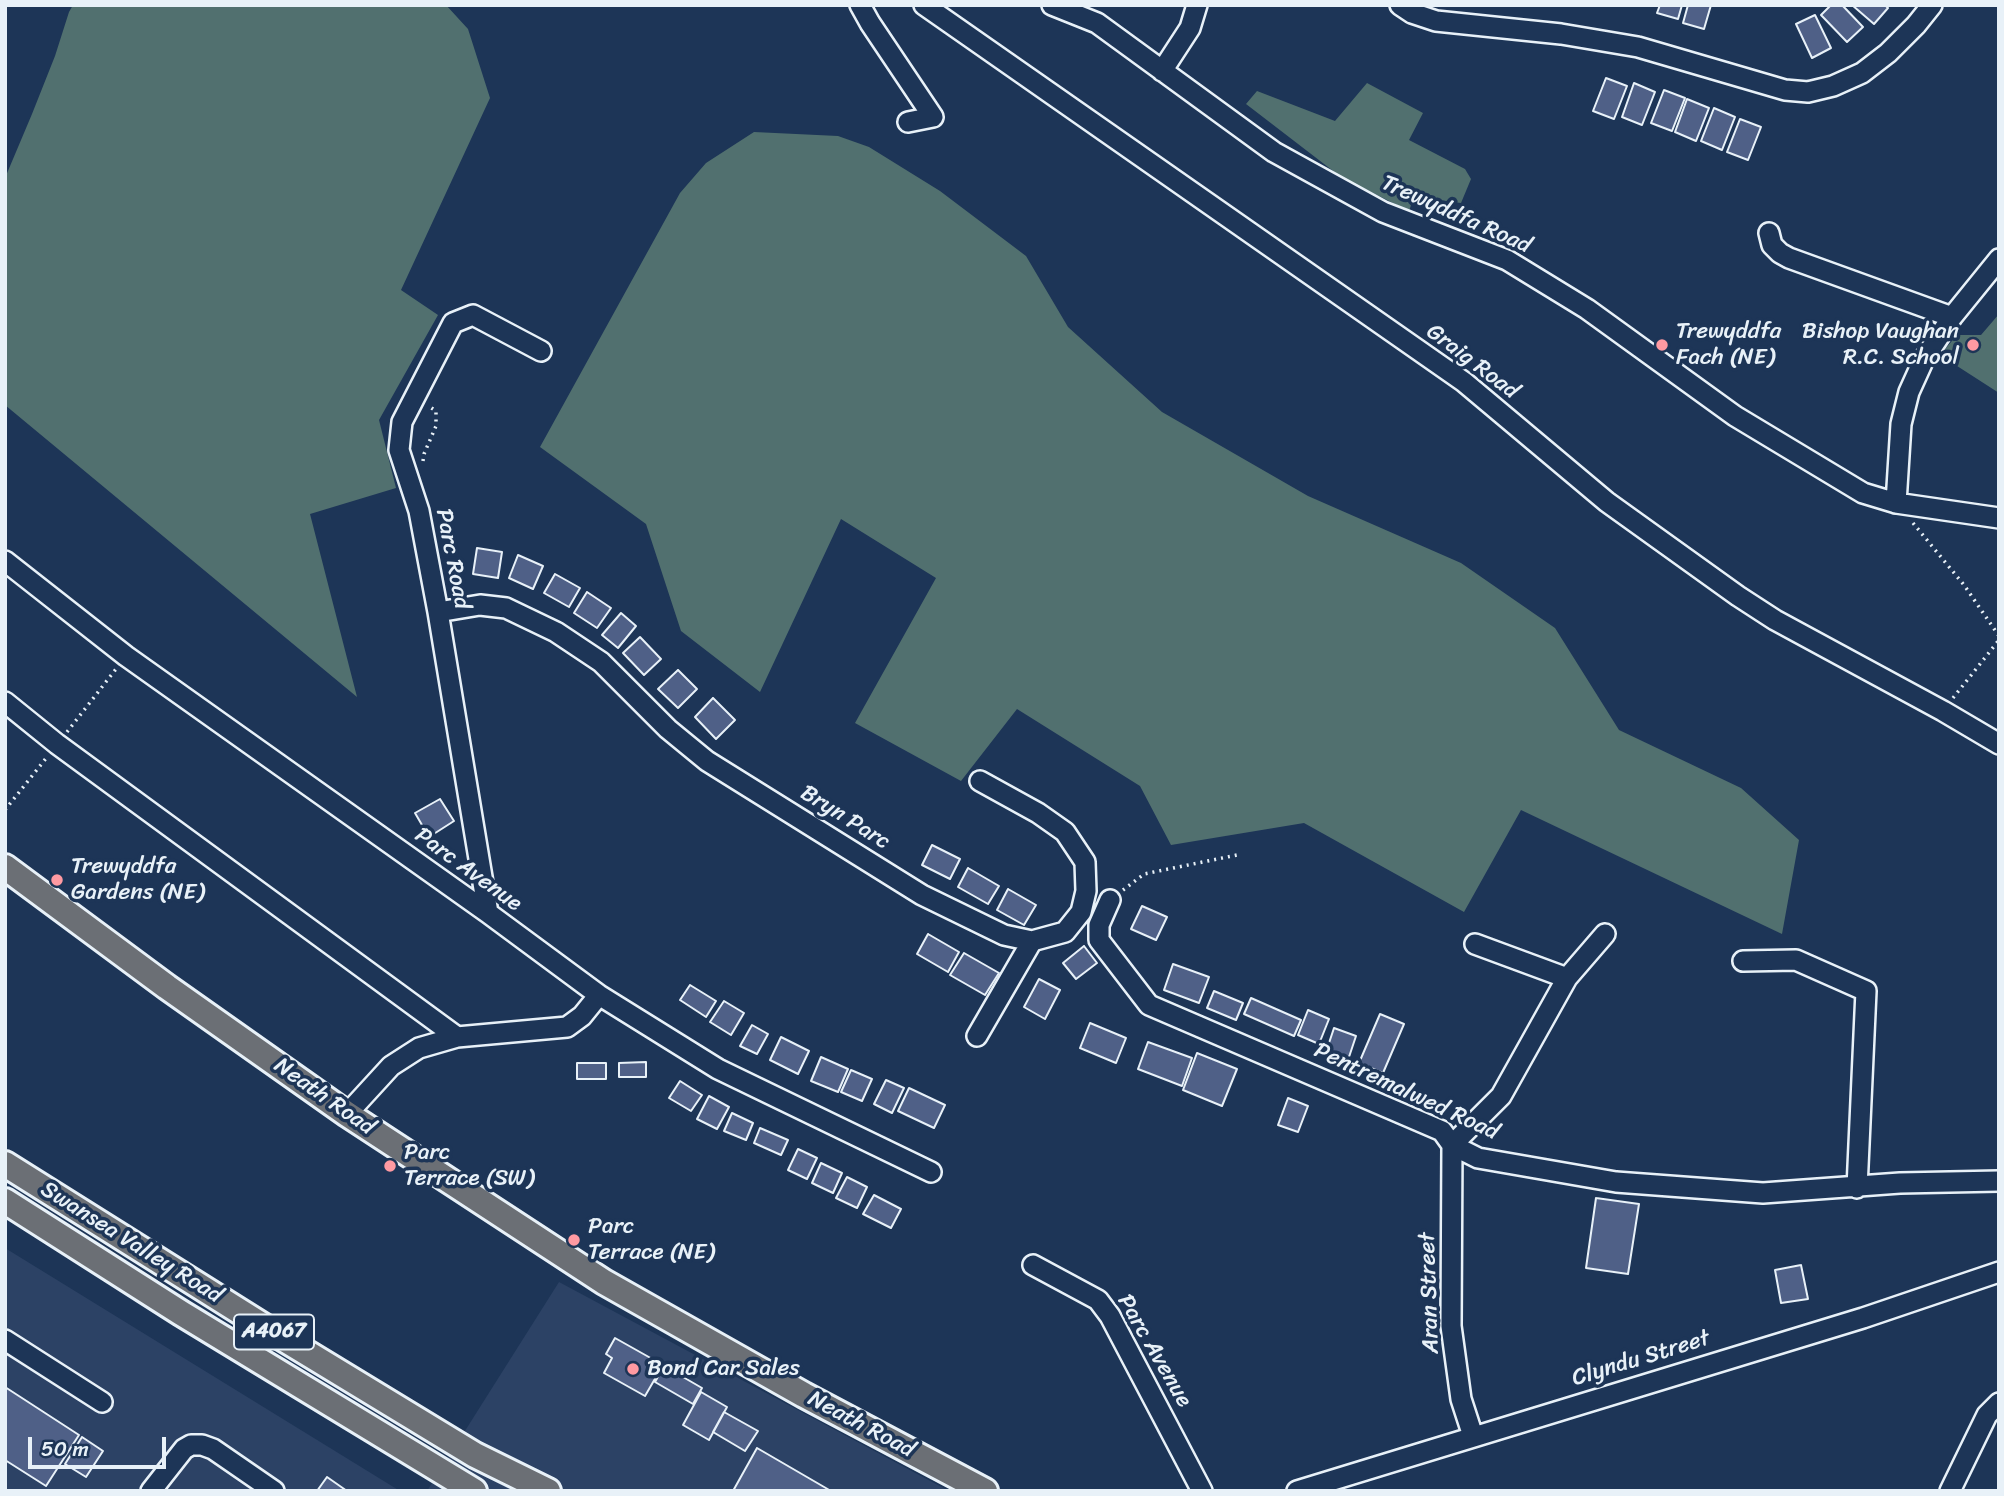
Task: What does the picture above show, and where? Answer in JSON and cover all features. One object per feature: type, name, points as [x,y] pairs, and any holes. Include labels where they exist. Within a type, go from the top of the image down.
[{"type":"main road","name":"Neath Road","points":[[5,867],[167,987],[347,1114],[604,1282],[803,1395],[985,1491]]},
{"type":"main road","name":"Swansea Valley Road","points":[[5,1164],[475,1455],[548,1491]]},
{"type":"main road","name":"Swansea Valley Road","points":[[5,1201],[474,1491]]},
{"type":"street","points":[[860,5],[933,117],[908,122]]},
{"type":"street","name":"Graig Road","points":[[924,5],[1464,383],[1607,502],[1728,589],[1775,620],[1999,744]]},
{"type":"street","name":"Trewyddfa Road","points":[[1052,5],[1097,23],[1274,152],[1383,212],[1507,260],[1587,309],[1735,416],[1863,493],[1896,503],[1999,518]]},
{"type":"street","points":[[1162,71],[1190,28],[1197,5]]},
{"type":"street","points":[[1400,5],[1412,13],[1436,21],[1561,34],[1638,47],[1785,90],[1808,92],[1833,86],[1862,73],[1916,25],[1932,5]]},
{"type":"street","points":[[1769,233],[1772,245],[1789,258],[1952,317]]},
{"type":"street","points":[[1896,503],[1901,424],[1909,392],[1924,359],[1952,317],[1999,258]]},
{"type":"street","name":"Parc Road","points":[[488,914],[419,511],[399,450],[402,422],[453,323],[473,315],[541,351]]},
{"type":"street","name":"Parc Avenue","points":[[5,561],[126,656],[599,995],[718,1069],[931,1172]]},
{"type":"street","name":"Bryn Parc","points":[[438,612],[480,605],[506,608],[556,632],[601,662],[668,729],[708,761],[922,895],[1004,935],[1032,941]]},
{"type":"street","points":[[5,702],[57,744],[457,1037]]},
{"type":"street","points":[[977,1036],[1032,941],[1065,932],[1081,912],[1086,891],[1085,862],[1065,832],[1038,813],[980,781]]},
{"type":"street","name":"Pentremalwed Road","points":[[1110,900],[1099,925],[1100,940],[1149,1005],[1442,1131],[1452,1145],[1478,1158],[1616,1182],[1763,1193],[1900,1183],[1999,1181]]},
{"type":"street","points":[[1452,1145],[1501,1096],[1567,978],[1605,934]]},
{"type":"street","points":[[1475,944],[1567,978]]},
{"type":"street","points":[[1742,961],[1796,960],[1866,991],[1857,1188]]},
{"type":"street","points":[[347,1114],[391,1066],[419,1048],[457,1037],[567,1027],[582,1016],[599,995]]},
{"type":"street","name":"Aran Street","points":[[1452,1145],[1451,1326],[1461,1399],[1473,1436]]},
{"type":"street","name":"Parc Avenue","points":[[1033,1265],[1098,1300],[1110,1316],[1202,1491]]},
{"type":"street","name":"Clyndu Street","points":[[1297,1491],[1863,1318],[1999,1272]]},
{"type":"street","points":[[5,1340],[102,1402]]},
{"type":"street","points":[[1950,1491],[1987,1415],[1999,1403]]},
{"type":"street","points":[[152,1491],[184,1449],[191,1445],[213,1449],[274,1491]]},
{"type":"path","points":[[412,403],[426,404],[436,411],[436,426],[422,466]]},
{"type":"path","points":[[1896,503],[1964,585],[1999,638],[1943,711]]},
{"type":"path","points":[[57,744],[108,679]]},
{"type":"path","points":[[5,810],[41,764]]},
{"type":"path","points":[[1110,900],[1144,874],[1237,855]]},
{"type":"shaded area","points":[[5,1248],[400,1491],[5,1491]]},
{"type":"shaded area","points":[[559,1282],[949,1491],[427,1491]]},
{"type":"green space","points":[[73,5],[446,5],[468,29],[490,98],[401,290],[438,315],[379,420],[396,488],[310,514],[357,697],[5,405],[5,178]]},
{"type":"green space","points":[[1367,83],[1423,113],[1409,140],[1465,169],[1471,179],[1461,203],[1414,197],[1409,211],[1341,177],[1246,104],[1257,91],[1335,121]]},
{"type":"green space","points":[[754,132],[838,136],[869,147],[940,191],[1026,256],[1068,327],[1162,412],[1308,496],[1461,563],[1555,628],[1619,730],[1741,788],[1799,840],[1782,934],[1521,810],[1464,912],[1304,823],[1171,845],[1140,786],[1017,709],[961,781],[855,723],[936,578],[841,519],[760,692],[681,631],[646,524],[540,447],[680,193],[706,163]]},
{"type":"green space","name":"Bishop Vaughan R.C. School","points":[[1999,314],[1999,393],[1940,355],[1957,335],[1981,335]]},
{"type":"building","points":[[1660,5],[1682,5],[1678,19],[1657,13]]},
{"type":"building","points":[[1688,5],[1711,5],[1704,29],[1683,23]]},
{"type":"building","points":[[1831,5],[1842,5],[1863,27],[1847,42],[1821,15]]},
{"type":"building","points":[[1852,5],[1885,5],[1888,8],[1874,24]]},
{"type":"building","points":[[1815,15],[1831,48],[1812,58],[1796,24]]},
{"type":"building","points":[[1606,78],[1627,86],[1614,119],[1593,111]]},
{"type":"building","points":[[1634,83],[1655,92],[1642,125],[1622,117]]},
{"type":"building","points":[[1664,90],[1685,98],[1672,131],[1651,123]]},
{"type":"building","points":[[1687,99],[1709,108],[1696,141],[1675,132]]},
{"type":"building","points":[[1714,108],[1735,117],[1722,150],[1701,141]]},
{"type":"building","points":[[1740,119],[1761,127],[1748,160],[1727,152]]},
{"type":"building","points":[[477,548],[502,552],[498,578],[473,574]]},
{"type":"building","points":[[518,555],[543,566],[533,589],[509,578]]},
{"type":"building","points":[[555,574],[580,588],[569,607],[544,593]]},
{"type":"building","points":[[587,592],[611,608],[597,628],[574,613]]},
{"type":"building","points":[[621,613],[636,626],[618,648],[602,635]]},
{"type":"building","points":[[640,637],[661,659],[644,675],[623,653]]},
{"type":"building","points":[[678,670],[697,689],[678,708],[658,689]]},
{"type":"building","points":[[713,698],[735,720],[716,739],[695,717]]},
{"type":"building","points":[[440,799],[454,821],[429,837],[415,813]]},
{"type":"building","points":[[932,845],[960,859],[950,879],[922,865]]},
{"type":"building","points":[[968,868],[999,886],[988,904],[958,887]]},
{"type":"building","points":[[1008,889],[1036,905],[1024,925],[997,910]]},
{"type":"building","points":[[1142,906],[1167,917],[1156,940],[1131,929]]},
{"type":"building","points":[[928,934],[959,952],[948,972],[917,954]]},
{"type":"building","points":[[1084,946],[1097,963],[1076,979],[1063,963]]},
{"type":"building","points":[[964,953],[999,973],[985,995],[950,975]]},
{"type":"building","points":[[1173,964],[1209,977],[1199,1003],[1164,990]]},
{"type":"building","points":[[1039,979],[1060,990],[1045,1019],[1024,1007]]},
{"type":"building","points":[[690,985],[716,1001],[706,1017],[680,1000]]},
{"type":"building","points":[[1214,991],[1243,1003],[1236,1020],[1207,1008]]},
{"type":"building","points":[[1251,998],[1301,1020],[1294,1036],[1244,1014]]},
{"type":"building","points":[[724,1001],[744,1013],[731,1035],[710,1022]]},
{"type":"building","points":[[1308,1010],[1329,1019],[1319,1044],[1298,1035]]},
{"type":"building","points":[[1380,1014],[1404,1024],[1383,1073],[1359,1063]]},
{"type":"building","points":[[1090,1023],[1126,1038],[1116,1063],[1080,1048]]},
{"type":"building","points":[[752,1025],[768,1034],[757,1054],[740,1046]]},
{"type":"building","points":[[1334,1028],[1356,1036],[1348,1060],[1326,1052]]},
{"type":"building","points":[[781,1037],[809,1051],[798,1074],[770,1060]]},
{"type":"building","points":[[1148,1042],[1192,1058],[1182,1086],[1138,1069]]},
{"type":"building","points":[[1197,1053],[1237,1069],[1222,1106],[1183,1090]]},
{"type":"building","points":[[821,1057],[848,1069],[838,1092],[811,1081]]},
{"type":"building","points":[[646,1062],[646,1077],[619,1077],[619,1063]]},
{"type":"building","points":[[577,1063],[606,1063],[606,1079],[577,1079]]},
{"type":"building","points":[[851,1070],[872,1079],[862,1101],[841,1092]]},
{"type":"building","points":[[886,1080],[904,1088],[892,1113],[874,1104]]},
{"type":"building","points":[[680,1081],[702,1095],[691,1111],[669,1098]]},
{"type":"building","points":[[909,1088],[945,1105],[934,1128],[898,1111]]},
{"type":"building","points":[[709,1096],[729,1107],[717,1129],[697,1119]]},
{"type":"building","points":[[1288,1098],[1308,1106],[1298,1132],[1278,1125]]},
{"type":"building","points":[[732,1113],[753,1123],[746,1140],[724,1131]]},
{"type":"building","points":[[760,1128],[788,1140],[781,1155],[754,1143]]},
{"type":"building","points":[[798,1149],[817,1158],[807,1179],[788,1170]]},
{"type":"building","points":[[821,1163],[842,1173],[833,1193],[812,1183]]},
{"type":"building","points":[[847,1177],[867,1187],[857,1208],[836,1198]]},
{"type":"building","points":[[874,1195],[901,1209],[891,1228],[863,1214]]},
{"type":"building","points":[[1596,1198],[1639,1204],[1628,1274],[1586,1268]]},
{"type":"building","points":[[1801,1265],[1808,1299],[1781,1303],[1775,1270]]},
{"type":"building","name":"Bond Car Sales","points":[[615,1338],[663,1365],[645,1396],[604,1373],[612,1358],[606,1354]]},
{"type":"building","points":[[664,1366],[702,1388],[693,1404],[655,1382]]},
{"type":"building","points":[[5,1387],[79,1435],[46,1486],[5,1460]]},
{"type":"building","points":[[701,1392],[727,1407],[709,1440],[683,1425]]},
{"type":"building","points":[[724,1412],[758,1431],[745,1451],[713,1432]]},
{"type":"building","points":[[82,1437],[103,1451],[86,1477],[65,1464]]},
{"type":"building","points":[[757,1448],[831,1491],[733,1491]]},
{"type":"building","points":[[327,1477],[347,1491],[317,1491]]},
{"type":"place","name":"Trewyddfa Fach (NE)","points":[[1662,345]]},
{"type":"place","name":"Bishop Vaughan R.C. School","points":[[1973,345]]},
{"type":"place","name":"Trewyddfa Gardens (NE)","points":[[57,880]]},
{"type":"place","name":"Parc Terrace (SW)","points":[[390,1166]]},
{"type":"place","name":"Parc Terrace (NE)","points":[[574,1240]]},
{"type":"place","name":"Bond Car Sales","points":[[633,1369]]}]
